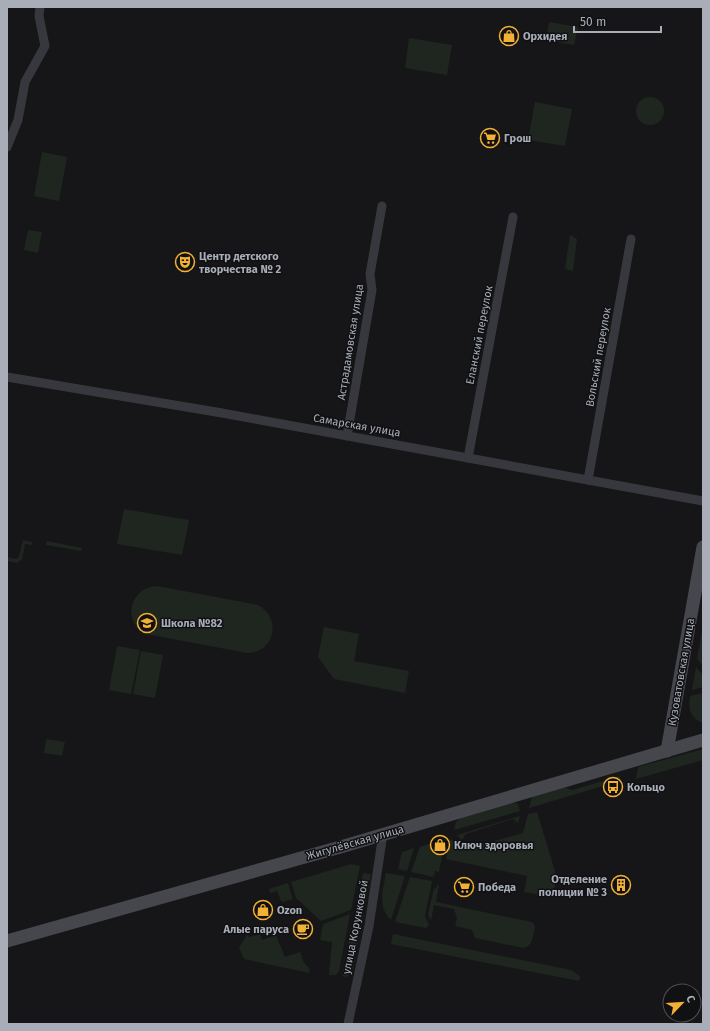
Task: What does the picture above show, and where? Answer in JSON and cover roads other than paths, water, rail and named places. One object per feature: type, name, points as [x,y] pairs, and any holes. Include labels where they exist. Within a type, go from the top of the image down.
[{"type":"street","points":[[7,147],[18,120],[25,82],[45,46],[38,16],[40,7]]},
{"type":"street","name":"Астрадамовская улица","points":[[347,436],[372,290],[370,274],[382,206]]},
{"type":"street","name":"Еланский переулок","points":[[468,458],[513,217]]},
{"type":"street","name":"Вольский переулок","points":[[588,480],[631,239]]},
{"type":"street","name":"Самарская улица","points":[[7,377],[347,436],[703,501]]},
{"type":"street","name":"Кузоватовская улица","points":[[667,751],[699,595],[703,546]]},
{"type":"street","name":"Жигулёвская улица","points":[[7,941],[383,834],[703,740]]},
{"type":"street","name":"улица Корунковой","points":[[348,1024],[369,926],[383,834]]},
{"type":"place","name":"Орхидея","points":[[509,36]]},
{"type":"place","name":"Грош","points":[[490,138]]},
{"type":"place","name":"Центр детского творчества № 2","points":[[185,262]]},
{"type":"place","name":"Школа №82","points":[[147,623]]},
{"type":"place","name":"Кольцо","points":[[613,787]]},
{"type":"place","name":"Ключ здоровья","points":[[440,845]]},
{"type":"place","name":"Отделение полиции № 3","points":[[621,885]]},
{"type":"place","name":"Победа","points":[[464,887]]},
{"type":"place","name":"Ozon","points":[[263,910]]},
{"type":"place","name":"Алые паруса","points":[[303,929]]}]
